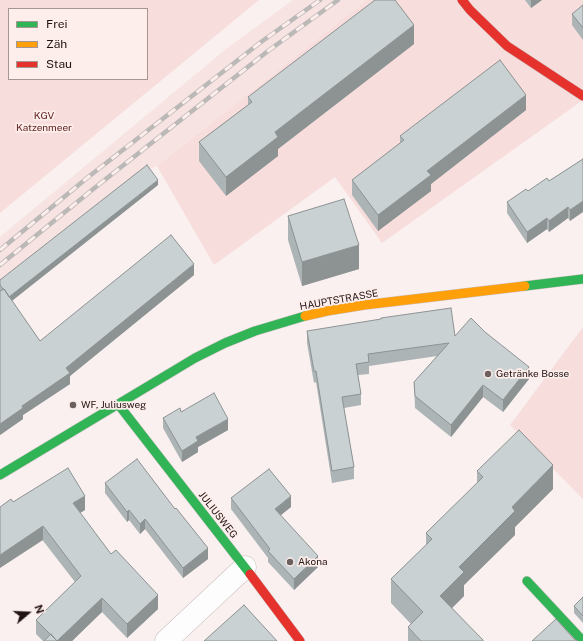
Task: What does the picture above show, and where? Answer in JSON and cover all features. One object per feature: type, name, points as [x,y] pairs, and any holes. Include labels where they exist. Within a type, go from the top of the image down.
[{"type":"street","points":[[462,0],[470,10],[507,46],[583,96]]},
{"type":"street","name":"HAUPTSTRASSE","points":[[0,476],[195,358],[255,331],[327,311],[364,305],[583,279]]},
{"type":"street","name":"JULIUSWEG","points":[[118,404],[245,567],[300,641]]},
{"type":"street","points":[[166,641],[245,567]]},
{"type":"street","points":[[527,581],[583,640]]},
{"type":"shaded area","points":[[293,0],[367,0],[157,166],[147,170],[0,286],[0,237],[226,49]]},
{"type":"green space","name":"KGV Katzenmeer","points":[[0,0],[259,0],[0,213]]},
{"type":"green space","points":[[367,0],[583,0],[583,100],[382,243],[335,177],[214,265],[157,166]]},
{"type":"green space","points":[[583,327],[583,499],[510,425]]},
{"type":"building","points":[[375,0],[395,0],[414,25],[275,132],[278,137],[226,177],[199,142],[252,102],[248,97]]},
{"type":"building","points":[[583,5],[583,28],[572,14]]},
{"type":"building","points":[[500,60],[526,95],[427,171],[431,175],[378,215],[352,180],[404,140],[400,136]]},
{"type":"building","points":[[583,159],[583,201],[570,210],[568,207],[549,221],[547,218],[527,232],[507,202],[526,189],[528,191],[547,178],[549,181]]},
{"type":"building","points":[[147,165],[158,180],[9,297],[0,285],[0,280]]},
{"type":"building","points":[[344,199],[359,245],[302,262],[288,216]]},
{"type":"building","points":[[171,235],[194,264],[66,368],[70,373],[22,406],[23,408],[0,424],[0,291],[4,289],[40,341]]},
{"type":"building","points":[[451,308],[455,336],[471,318],[485,332],[529,367],[503,400],[483,385],[451,425],[415,396],[414,382],[449,343],[368,354],[369,362],[356,364],[361,394],[342,397],[354,467],[332,471],[316,371],[314,371],[307,331]]},
{"type":"building","points":[[214,393],[228,419],[196,437],[198,441],[182,451],[163,418],[180,408],[181,412]]},
{"type":"building","points":[[519,430],[553,465],[512,507],[515,511],[459,567],[464,572],[440,596],[483,641],[421,641],[408,627],[423,612],[391,579],[432,539],[426,533],[483,477],[477,471]]},
{"type":"building","points":[[137,459],[175,509],[176,508],[208,548],[183,568],[145,519],[140,524],[129,510],[127,512],[105,483]]},
{"type":"building","points":[[68,468],[85,496],[73,503],[111,554],[116,550],[158,595],[127,624],[102,598],[57,641],[36,620],[81,576],[43,526],[0,555],[0,507],[11,499],[13,502]]},
{"type":"building","points":[[269,469],[291,496],[275,509],[318,556],[294,579],[268,551],[270,549],[231,498]]},
{"type":"building","points":[[583,597],[583,616],[574,606]]},
{"type":"building","points":[[244,605],[277,641],[204,641]]},
{"type":"building","points":[[556,619],[574,639],[578,641],[532,641]]},
{"type":"building","points":[[51,634],[57,641],[44,641]]},
{"type":"railway","points":[[0,250],[87,178],[261,42],[320,0]]},
{"type":"railway","points":[[0,265],[92,190],[268,51],[338,0]]},
{"type":"traffic: fast","points":[[525,286],[583,279]]},
{"type":"traffic: fast","points":[[0,475],[195,358],[225,343],[255,331],[305,316]]},
{"type":"traffic: fast","points":[[118,404],[250,574]]},
{"type":"traffic: fast","points":[[527,581],[583,641]]},
{"type":"traffic: slow","points":[[305,316],[364,305],[525,286]]},
{"type":"traffic: jam","points":[[462,0],[470,10],[507,46],[583,96]]},
{"type":"traffic: jam","points":[[250,574],[300,641]]},
{"type":"place","name":"Getränke Bosse","points":[[488,374]]},
{"type":"place","name":"WF, Juliusweg","points":[[73,405]]},
{"type":"place","name":"Akona","points":[[290,562]]}]
